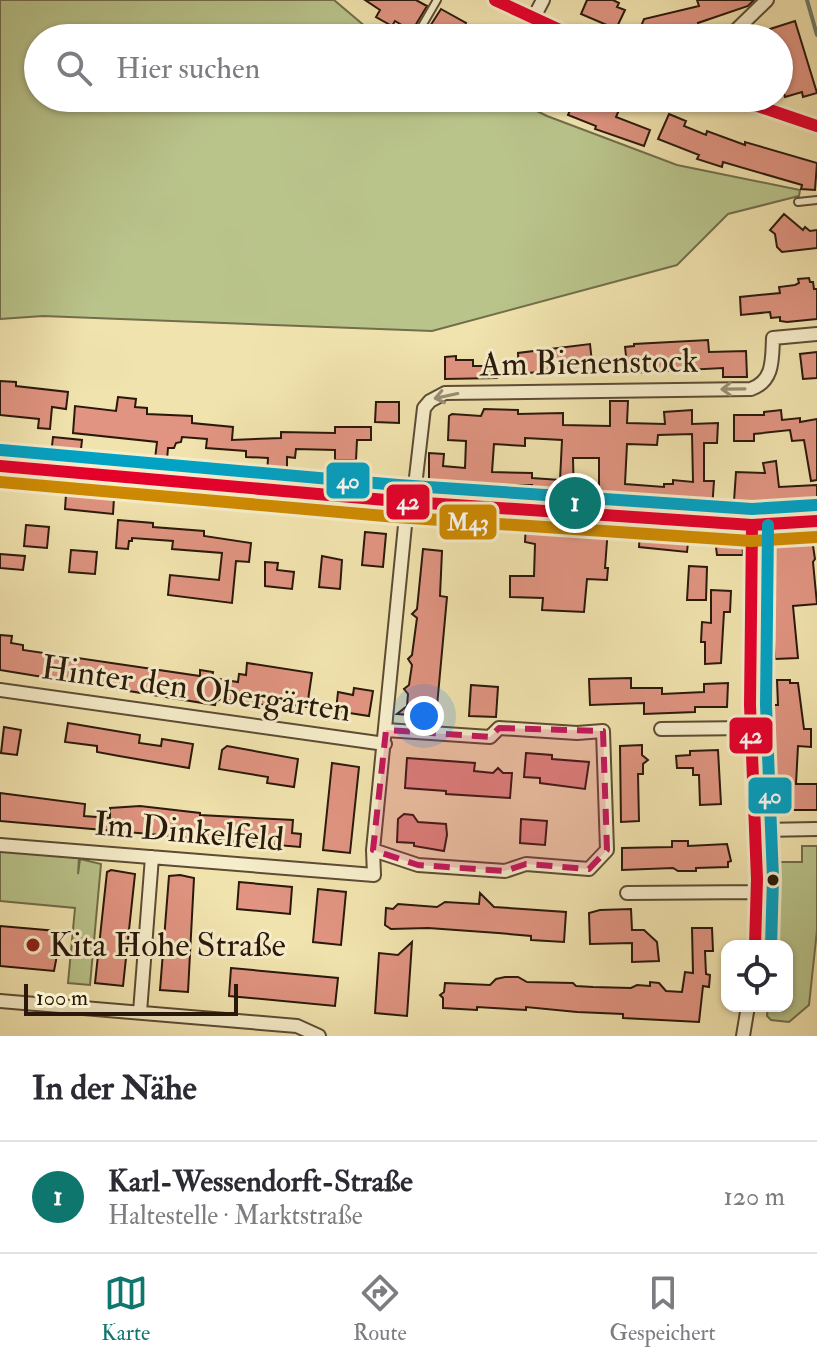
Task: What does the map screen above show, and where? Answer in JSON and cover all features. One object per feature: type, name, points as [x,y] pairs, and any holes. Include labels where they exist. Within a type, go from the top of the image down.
[{"type":"street","points":[[495,0],[545,24]]},
{"type":"street","points":[[533,19],[543,0]]},
{"type":"street","points":[[742,24],[767,0]]},
{"type":"street","points":[[776,112],[817,126]]},
{"type":"street","name":"Am Bienenstock","points":[[412,502],[422,415],[437,396],[445,393],[751,389],[759,386],[772,365],[773,338],[817,334]]},
{"type":"street","points":[[0,466],[412,502],[752,525],[817,521]]},
{"type":"street","points":[[373,850],[406,515],[412,502]]},
{"type":"street","points":[[752,525],[750,728],[756,830],[755,940]]},
{"type":"street","name":"Hinter den Obergärten","points":[[0,690],[385,744]]},
{"type":"street","name":"Hinter den Obergärten","points":[[373,850],[418,865],[505,871],[526,864],[589,869],[607,850],[603,731],[577,733],[499,728],[490,737],[386,730]]},
{"type":"street","points":[[661,729],[750,728]]},
{"type":"street","points":[[756,830],[817,829]]},
{"type":"street","name":"Im Dinkelfeld","points":[[0,845],[374,875],[373,850]]},
{"type":"street","points":[[140,1012],[152,857]]},
{"type":"street","points":[[627,893],[757,892]]},
{"type":"street","points":[[0,1001],[297,1026],[319,1036]]},
{"type":"street","points":[[743,1036],[747,1012]]},
{"type":"lane","points":[[423,24],[437,0]]},
{"type":"lane","points":[[798,202],[817,200]]},
{"type":"highlighted area","points":[[499,728],[603,731],[607,850],[589,869],[526,864],[505,871],[418,865],[373,850],[386,730],[490,737]]},
{"type":"green space","points":[[0,0],[334,0],[362,24],[24,24],[24,112],[539,112],[677,165],[800,190],[799,196],[728,214],[677,265],[432,331],[43,316],[0,319]]},
{"type":"green space","points":[[802,846],[817,846],[817,930],[809,1005],[789,1022],[771,1020],[767,1012],[793,1012],[793,940],[775,940],[779,862],[802,862]]},
{"type":"green space","points":[[0,851],[79,858],[78,874],[80,859],[101,864],[90,985],[68,983],[75,908],[0,901]]},
{"type":"building","points":[[365,0],[416,0],[427,6],[416,24],[395,21],[388,24],[376,17],[380,10]]},
{"type":"building","points":[[587,0],[613,0],[619,3],[617,7],[625,10],[618,24],[604,24],[581,14]]},
{"type":"building","points":[[697,0],[754,0],[748,6],[698,24],[642,24],[644,19],[699,6]]},
{"type":"building","points":[[441,9],[466,23],[465,24],[431,24]]},
{"type":"building","points":[[795,21],[817,93],[803,97],[802,92],[793,95],[793,24],[786,24]]},
{"type":"building","points":[[569,112],[618,112],[616,117],[650,130],[644,146],[595,129],[596,126],[568,115]]},
{"type":"building","points":[[669,114],[686,121],[684,126],[706,135],[707,131],[745,145],[745,142],[817,163],[815,190],[801,189],[802,185],[723,162],[722,167],[697,159],[699,155],[658,139]]},
{"type":"building","points":[[784,214],[803,230],[805,227],[810,231],[817,230],[817,248],[782,252],[777,247],[775,234],[770,230]]},
{"type":"building","points":[[809,278],[814,289],[817,289],[817,319],[787,322],[780,321],[780,317],[771,318],[770,312],[741,315],[740,297],[780,293],[779,287],[795,285],[799,283],[798,279]]},
{"type":"building","points":[[708,340],[709,352],[746,351],[747,377],[723,377],[723,368],[628,373],[625,347]]},
{"type":"building","points":[[590,344],[593,372],[567,374],[568,369],[519,374],[518,353]]},
{"type":"building","points":[[817,352],[817,378],[803,379],[800,354]]},
{"type":"building","points":[[456,356],[456,360],[473,360],[473,366],[496,366],[497,378],[445,379],[445,357]]},
{"type":"building","points":[[0,381],[68,392],[66,409],[52,407],[50,429],[38,428],[39,419],[0,415]]},
{"type":"building","points":[[118,397],[136,399],[135,407],[147,408],[147,414],[192,416],[192,423],[233,427],[232,440],[281,438],[281,432],[335,433],[335,427],[371,427],[371,440],[357,440],[356,460],[335,460],[335,450],[296,449],[295,458],[287,457],[287,476],[267,476],[268,458],[246,457],[246,451],[206,448],[207,439],[182,437],[174,448],[168,448],[167,460],[155,459],[157,442],[73,433],[75,406],[116,411]]},
{"type":"building","points":[[610,401],[628,401],[627,423],[665,424],[664,412],[692,410],[692,424],[718,423],[717,443],[704,443],[704,481],[714,481],[712,509],[599,501],[599,458],[573,458],[574,499],[532,497],[532,485],[492,485],[491,494],[444,491],[445,485],[429,481],[429,453],[444,454],[443,466],[465,468],[466,441],[448,440],[449,416],[452,414],[481,416],[484,409],[518,410],[518,414],[563,413],[563,425],[610,426]],"holes":[[[692,434],[693,482],[673,480],[673,484],[664,484],[664,487],[625,484],[627,444],[657,445],[658,435]],[[525,438],[562,440],[560,480],[532,478],[532,473],[492,472],[494,444],[525,446]]]},
{"type":"building","points":[[376,402],[399,402],[399,423],[375,422]]},
{"type":"building","points":[[781,410],[782,420],[800,418],[800,422],[817,419],[817,480],[811,481],[804,440],[792,441],[790,430],[754,434],[754,441],[734,441],[734,415],[764,415],[764,412]]},
{"type":"building","points":[[53,437],[82,440],[80,458],[51,455]]},
{"type":"building","points":[[776,461],[779,487],[817,485],[817,506],[779,509],[778,502],[734,501],[736,472],[765,473],[763,463]]},
{"type":"building","points":[[66,494],[114,498],[113,514],[65,509]]},
{"type":"building","points":[[450,517],[489,520],[488,538],[449,538]]},
{"type":"building","points":[[118,520],[153,523],[153,527],[204,531],[204,536],[251,543],[249,562],[236,561],[232,603],[168,595],[170,575],[219,580],[222,553],[172,549],[173,541],[132,538],[128,549],[116,548]]},
{"type":"building","points":[[526,522],[608,528],[607,580],[587,579],[584,612],[542,610],[543,598],[510,597],[510,576],[534,576],[535,544],[525,542]]},
{"type":"building","points":[[26,525],[49,527],[47,548],[24,546]]},
{"type":"building","points":[[640,530],[689,533],[687,552],[639,547]]},
{"type":"building","points":[[365,532],[386,534],[383,567],[362,565]]},
{"type":"building","points":[[724,535],[742,536],[743,555],[717,555],[716,547],[724,546]]},
{"type":"building","points":[[812,539],[817,604],[793,606],[798,658],[775,659],[767,595],[761,595],[761,543]]},
{"type":"building","points":[[423,549],[442,551],[440,596],[447,597],[436,717],[428,716],[423,720],[420,716],[397,714],[407,706],[408,694],[404,689],[409,685],[412,665],[408,659],[412,655],[417,618],[412,614],[417,609]]},
{"type":"building","points":[[71,550],[97,552],[95,574],[69,572]]},
{"type":"building","points":[[0,554],[25,556],[23,570],[0,568]]},
{"type":"building","points":[[322,556],[342,560],[340,589],[319,587]]},
{"type":"building","points":[[265,562],[278,563],[277,570],[294,572],[292,589],[265,586]]},
{"type":"building","points":[[689,566],[707,567],[706,600],[687,600]]},
{"type":"building","points":[[711,590],[731,591],[730,612],[724,612],[721,663],[705,664],[705,642],[701,642],[702,622],[711,623]]},
{"type":"building","points":[[0,635],[12,636],[11,643],[23,645],[23,650],[200,676],[200,670],[213,672],[212,678],[238,682],[239,674],[246,675],[247,663],[312,673],[307,707],[222,699],[215,705],[0,670]]},
{"type":"building","points":[[631,678],[631,688],[662,688],[662,694],[704,692],[704,684],[728,683],[727,707],[695,707],[695,712],[644,714],[644,703],[590,705],[589,679]]},
{"type":"building","points":[[777,680],[798,683],[804,729],[811,729],[811,747],[798,746],[796,784],[817,784],[817,810],[781,810],[781,786],[771,785],[774,722],[768,722],[768,705],[778,705]]},
{"type":"building","points":[[471,685],[498,687],[496,717],[469,716]]},
{"type":"building","points":[[354,688],[373,691],[369,716],[336,711],[338,692],[353,695]]},
{"type":"building","points":[[68,723],[140,735],[139,743],[161,746],[162,739],[193,744],[189,768],[97,752],[97,746],[65,742]]},
{"type":"building","points":[[4,727],[21,730],[17,755],[1,753]]},
{"type":"building","points":[[642,745],[642,755],[648,760],[643,764],[643,774],[638,774],[639,821],[621,822],[620,746]]},
{"type":"building","points":[[227,746],[298,759],[294,787],[267,783],[268,777],[219,769],[222,750]]},
{"type":"building","points":[[718,750],[721,804],[700,805],[699,775],[693,775],[693,768],[677,768],[676,756],[690,755],[690,751]]},
{"type":"building","points":[[526,753],[589,762],[585,789],[540,783],[540,778],[524,777]]},
{"type":"building","points":[[407,758],[475,763],[474,771],[493,773],[498,768],[503,773],[512,773],[510,798],[405,788]]},
{"type":"building","points":[[332,763],[359,767],[350,853],[323,850]]},
{"type":"building","points":[[0,793],[85,804],[84,816],[110,818],[110,808],[140,806],[200,815],[293,820],[292,833],[301,834],[300,847],[0,821]]},
{"type":"building","points":[[404,814],[413,815],[418,822],[446,824],[444,851],[397,842],[398,819]]},
{"type":"building","points":[[521,819],[547,821],[545,845],[520,843]]},
{"type":"building","points":[[672,841],[688,841],[688,846],[727,844],[731,861],[728,867],[696,868],[696,871],[673,868],[622,870],[622,848],[672,847]]},
{"type":"building","points":[[107,872],[135,874],[123,986],[95,983]]},
{"type":"building","points":[[169,876],[194,878],[188,992],[160,990]]},
{"type":"building","points":[[239,882],[292,887],[290,914],[237,909]]},
{"type":"building","points":[[318,889],[346,892],[341,945],[313,942]]},
{"type":"building","points":[[480,893],[494,907],[566,912],[564,942],[531,940],[531,936],[498,933],[391,929],[385,925],[386,908],[393,909],[398,904],[437,907],[445,902],[479,904]]},
{"type":"building","points":[[631,909],[632,930],[644,930],[657,942],[659,961],[632,962],[632,943],[590,944],[589,913]]},
{"type":"building","points":[[0,926],[57,931],[57,938],[60,939],[54,971],[0,966]]},
{"type":"building","points":[[692,928],[712,928],[713,951],[705,951],[709,987],[703,986],[699,1022],[623,1018],[623,1014],[526,1007],[526,1010],[443,1008],[440,995],[444,992],[445,983],[490,985],[496,979],[505,977],[518,977],[527,982],[573,983],[593,987],[631,988],[650,986],[650,982],[659,983],[666,991],[682,992],[685,972],[693,973]]},
{"type":"building","points":[[412,942],[407,1016],[375,1013],[379,953],[398,955]]},
{"type":"building","points":[[231,968],[338,978],[335,1006],[229,996]]},
{"type":"waterway","points":[[807,0],[817,35]]},
{"type":"transit line","name":"42","points":[[495,0],[547,24]]},
{"type":"transit line","name":"42","points":[[776,112],[817,126]]},
{"type":"transit line","name":"40","points":[[1,450],[398,485],[752,509],[816,505]]},
{"type":"transit line","name":"42","points":[[0,466],[397,501],[752,525],[817,521]]},
{"type":"transit line","name":"M43","points":[[0,482],[396,517],[751,541],[817,537]]},
{"type":"transit line","name":"42","points":[[752,525],[750,705],[757,879],[755,940]]},
{"type":"transit line","name":"40","points":[[768,525],[766,705],[773,878],[771,940]]},
{"type":"place","name":"Karl-Wessendorft-Straße","points":[[575,503]]},
{"type":"place","name":"Kita Hohe Straße","points":[[33,945]]}]
